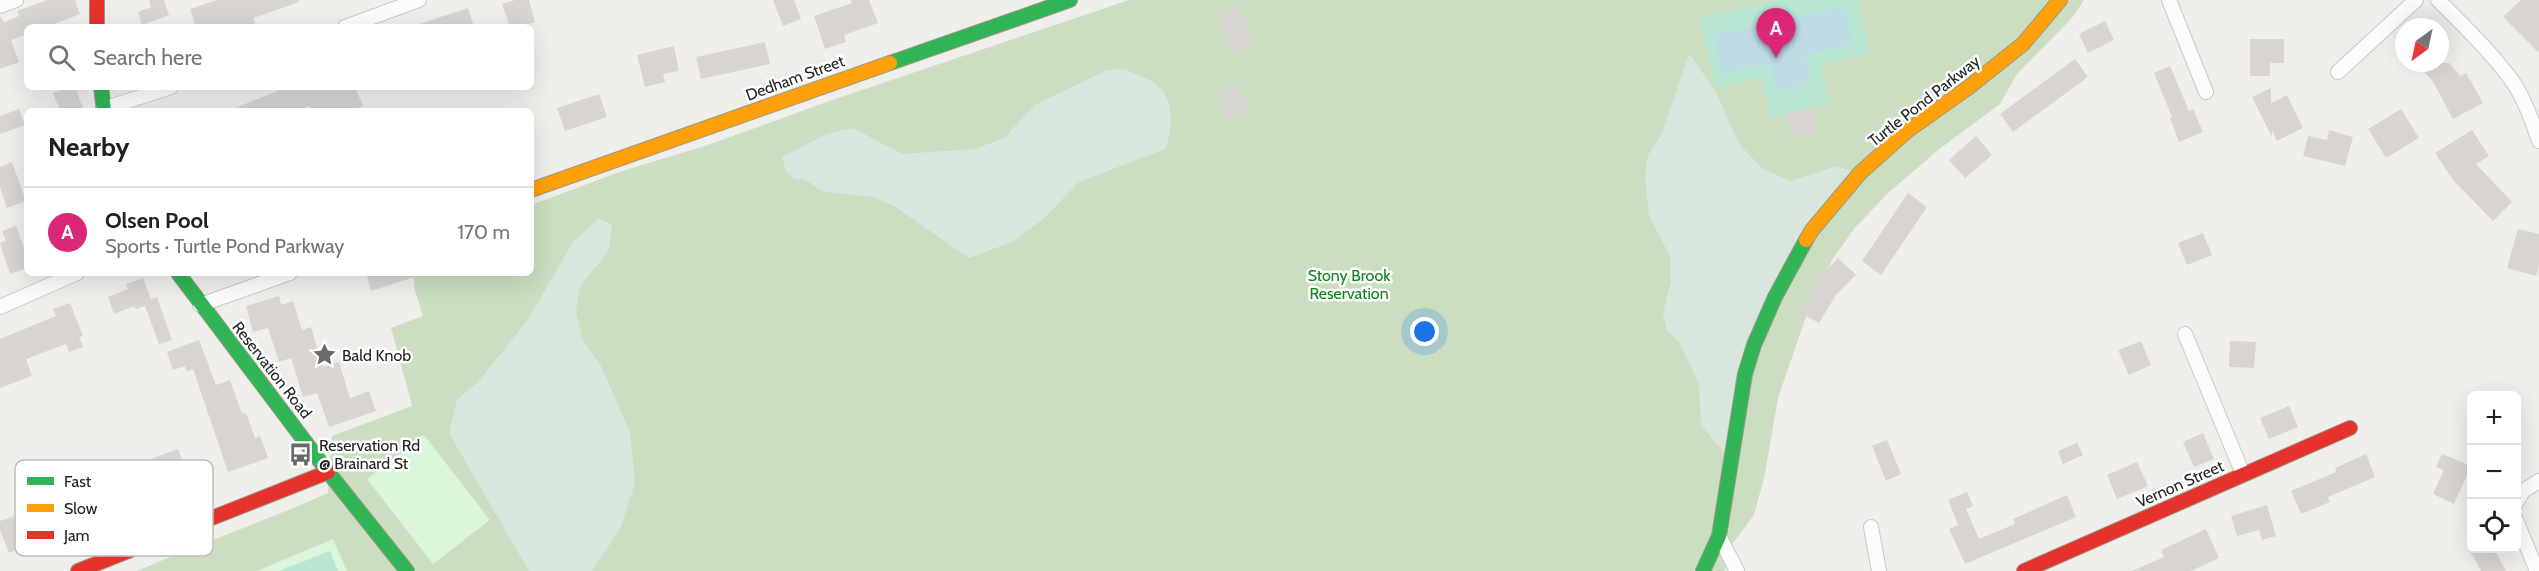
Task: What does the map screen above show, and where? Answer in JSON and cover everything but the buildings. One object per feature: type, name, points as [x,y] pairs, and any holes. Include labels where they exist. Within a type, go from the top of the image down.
[{"type":"street","points":[[0,6],[16,0]]},
{"type":"street","points":[[97,0],[97,24]]},
{"type":"street","points":[[353,24],[418,0]]},
{"type":"street","name":"Dedham Street","points":[[534,188],[1070,0]]},
{"type":"street","name":"Turtle Pond Parkway","points":[[1703,571],[1719,536],[1745,374],[1754,345],[1775,297],[1812,230],[1860,173],[1907,131],[1969,87],[2023,44],[2061,0]]},
{"type":"street","points":[[2169,0],[2206,92]]},
{"type":"street","points":[[2338,72],[2416,0]]},
{"type":"street","points":[[2438,0],[2481,44],[2513,83],[2528,109],[2539,141]]},
{"type":"street","points":[[101,90],[104,108]]},
{"type":"street","points":[[110,108],[162,90]]},
{"type":"street","points":[[0,306],[70,276]]},
{"type":"street","name":"Reservation Road","points":[[180,276],[328,472],[407,571]]},
{"type":"street","points":[[200,305],[282,276]]},
{"type":"street","points":[[2185,334],[2243,474]]},
{"type":"street","name":"Vernon Street","points":[[2024,571],[2350,428]]},
{"type":"street","points":[[213,518],[328,472]]},
{"type":"street","points":[[2519,499],[2523,491],[2539,481]]},
{"type":"street","points":[[1871,527],[1879,571]]},
{"type":"street","points":[[2521,530],[2537,571]]},
{"type":"street","points":[[1719,536],[1737,571]]},
{"type":"street","points":[[78,571],[116,556]]},
{"type":"green space","name":"Stony Brook Reservation","points":[[1129,0],[2084,0],[2072,18],[2017,74],[2000,104],[1938,150],[1887,194],[1854,229],[1832,260],[1809,308],[1778,398],[1765,474],[1754,515],[1733,543],[1724,571],[137,571],[174,556],[213,556],[213,540],[328,493],[332,436],[412,406],[391,328],[423,316],[415,291],[413,276],[534,276],[534,204],[622,171],[708,145],[835,99]]},
{"type":"green space","points":[[1779,0],[1857,0],[1869,53],[1820,64],[1829,104],[1771,117],[1762,77],[1716,88],[1699,18]]},
{"type":"green space","points":[[424,435],[490,520],[433,564],[367,479]]},
{"type":"green space","points":[[333,539],[347,571],[257,571]]},
{"type":"green space","points":[[330,551],[338,571],[279,571]]},
{"type":"shaded area","points":[[1689,54],[1715,90],[1739,144],[1763,169],[1791,181],[1837,166],[1849,170],[1853,177],[1773,297],[1727,456],[1701,425],[1699,384],[1679,342],[1667,330],[1663,313],[1671,281],[1670,256],[1649,216],[1645,178],[1648,155],[1661,136]]},
{"type":"shaded area","points":[[1124,69],[1151,81],[1161,89],[1166,97],[1171,123],[1165,149],[1079,182],[1042,220],[1012,242],[969,258],[894,206],[874,197],[824,192],[804,179],[795,179],[786,172],[782,157],[826,134],[853,128],[902,154],[975,149],[1004,138],[1035,105],[1107,70]]},
{"type":"shaded area","points":[[598,219],[612,224],[609,250],[580,287],[576,312],[583,341],[600,364],[630,432],[635,483],[620,529],[592,571],[529,571],[449,433],[457,400],[479,381],[529,318],[573,242]]},
{"type":"water","points":[[1845,6],[1853,44],[1805,55],[1811,83],[1777,91],[1771,64],[1722,74],[1713,35]]},
{"type":"traffic: fast","points":[[890,63],[1070,0]]},
{"type":"traffic: fast","points":[[101,90],[104,108]]},
{"type":"traffic: fast","points":[[1703,571],[1719,536],[1745,374],[1754,345],[1775,297],[1806,240]]},
{"type":"traffic: fast","points":[[180,276],[328,472],[407,571]]},
{"type":"traffic: slow","points":[[1806,240],[1860,173],[1907,131],[1969,87],[2023,44],[2060,0]]},
{"type":"traffic: slow","points":[[534,189],[890,63]]},
{"type":"traffic: jam","points":[[97,0],[97,24]]},
{"type":"traffic: jam","points":[[2024,571],[2350,428]]},
{"type":"traffic: jam","points":[[213,518],[328,472]]},
{"type":"traffic: jam","points":[[78,571],[116,556]]},
{"type":"place","name":"Olsen Pool","points":[[1776,58]]},
{"type":"place","name":"Bald Knob","points":[[324,355]]},
{"type":"place","name":"Reservation Rd @ Brainard St","points":[[301,454]]}]
